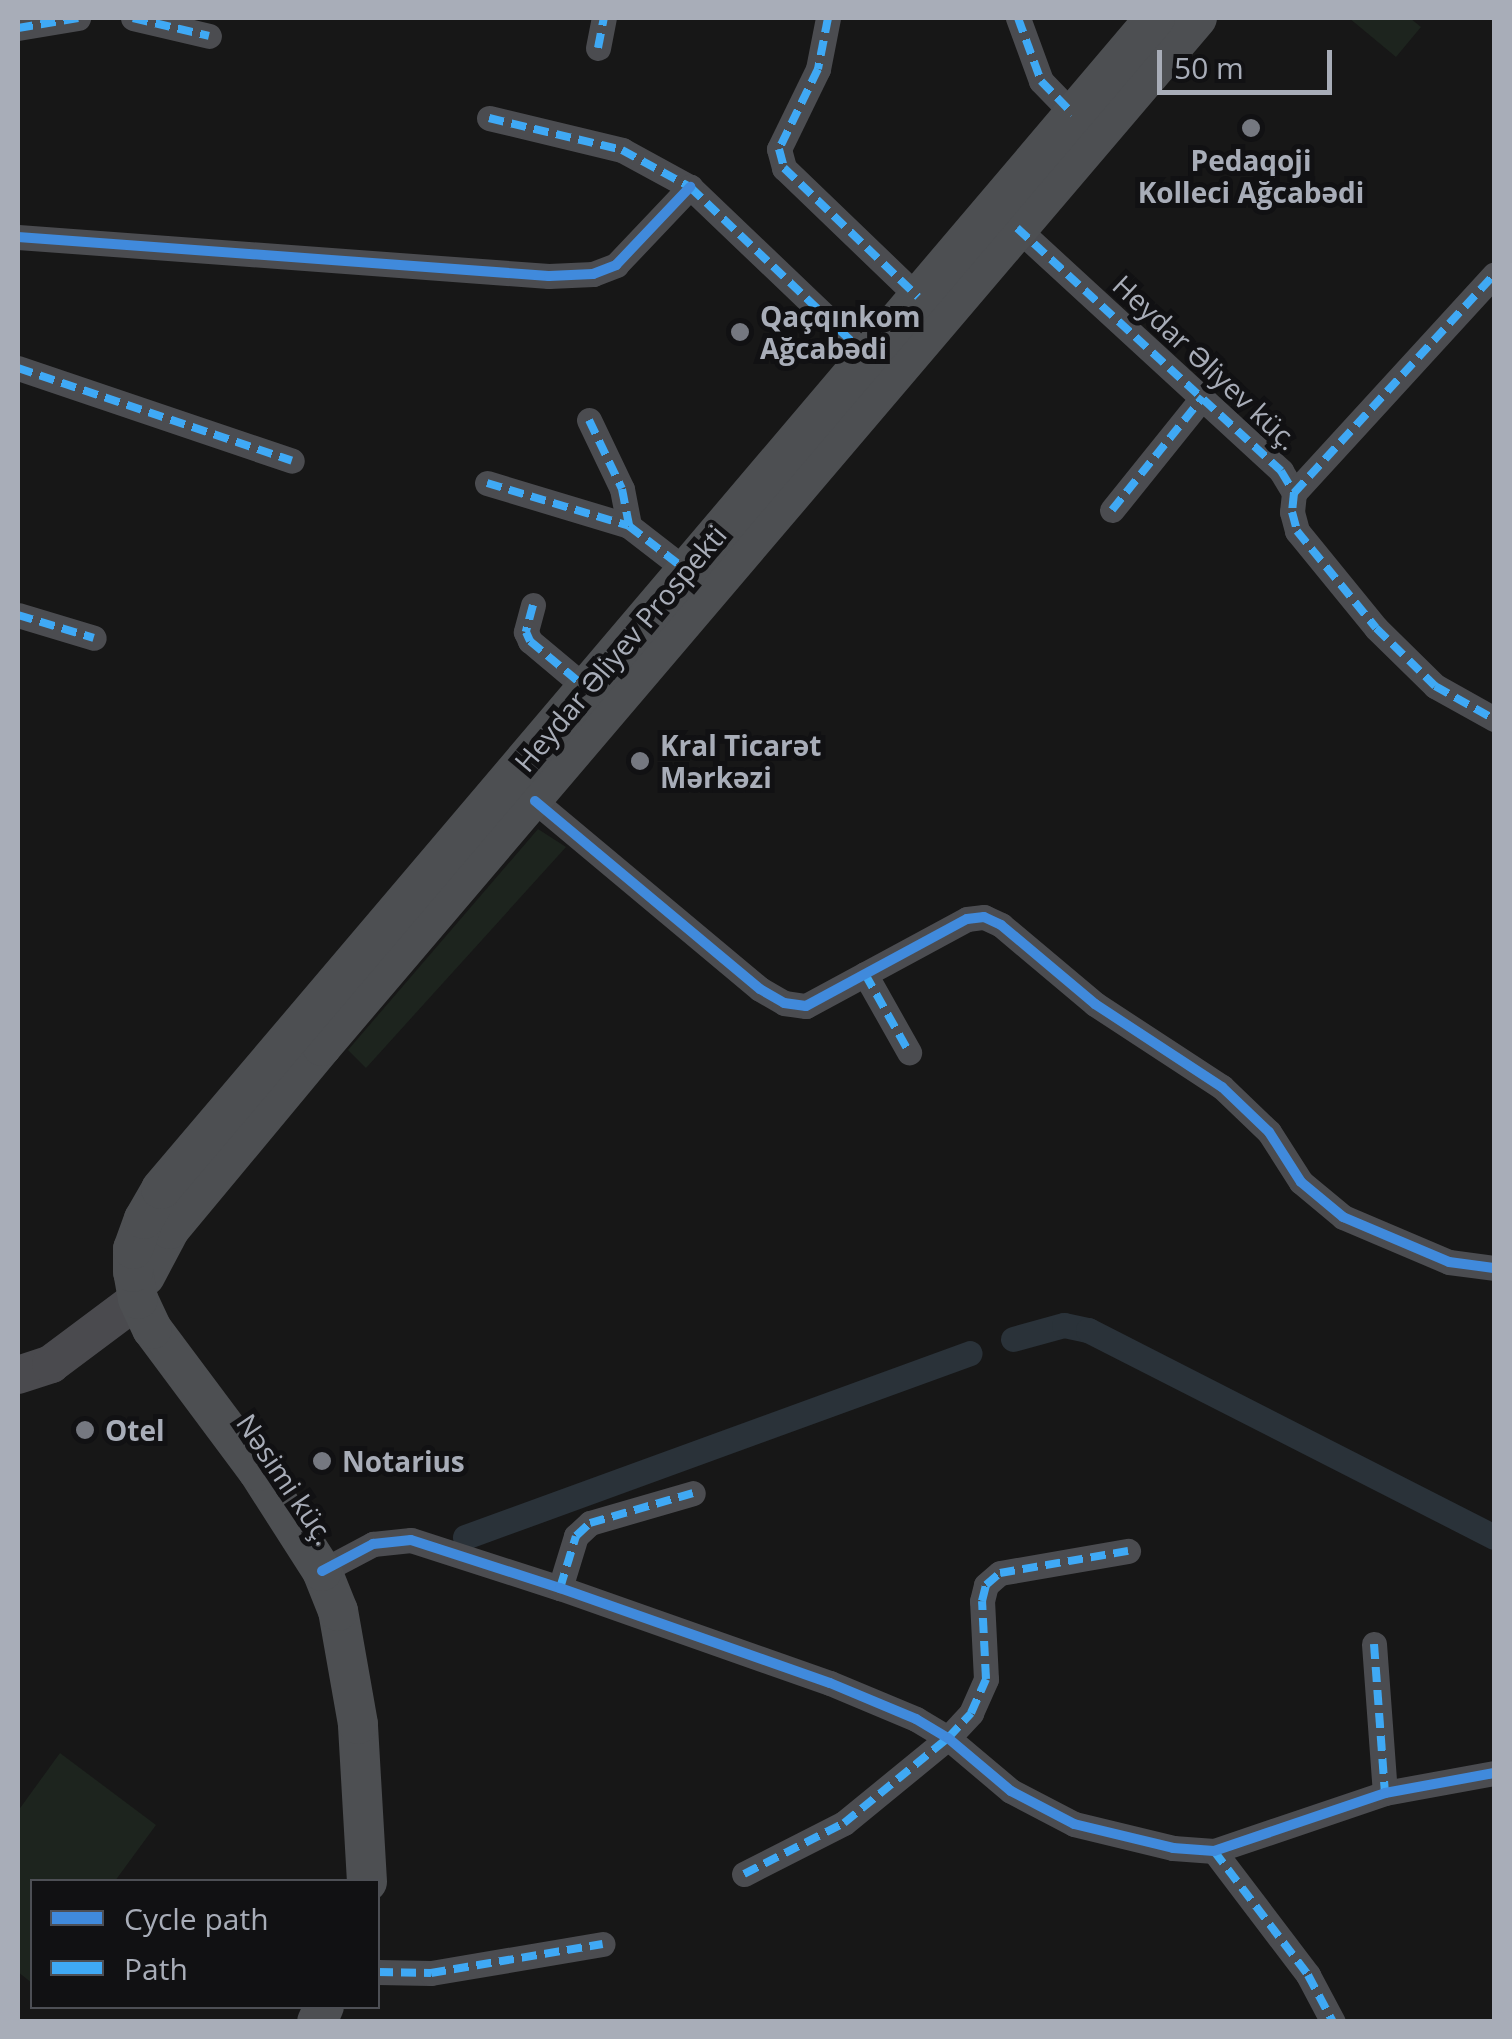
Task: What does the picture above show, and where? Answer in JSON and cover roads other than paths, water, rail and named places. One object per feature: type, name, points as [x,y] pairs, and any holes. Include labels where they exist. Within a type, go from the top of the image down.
[{"type":"main road","name":"Heydar Əliyev Prospekti","points":[[138,1299],[133,1249],[161,1190],[1156,18]]},
{"type":"main road","points":[[138,1299],[158,1245],[170,1229],[1197,18]]},
{"type":"main road","name":"Nəsimi küç.","points":[[138,1299],[152,1329],[258,1471],[322,1572],[338,1611],[358,1724],[367,1879]]},
{"type":"street","points":[[18,28],[78,18]]},
{"type":"street","points":[[133,18],[209,36]]},
{"type":"street","points":[[598,48],[604,18]]},
{"type":"street","points":[[828,18],[818,69],[779,148],[784,168],[918,297]]},
{"type":"street","points":[[1018,18],[1041,81],[1073,114]]},
{"type":"street","points":[[489,118],[622,150],[690,187],[867,356]]},
{"type":"street","points":[[18,237],[549,276],[593,274],[616,265],[690,187]]},
{"type":"street","name":"Heydar Əliyev küç.","points":[[1018,228],[1281,471],[1294,493],[1292,512],[1297,531],[1376,628],[1435,686],[1494,719]]},
{"type":"street","points":[[1294,493],[1494,275]]},
{"type":"street","points":[[18,368],[292,461]]},
{"type":"street","points":[[1112,510],[1203,397]]},
{"type":"street","points":[[588,420],[622,489],[629,526]]},
{"type":"street","points":[[486,483],[629,526],[686,570]]},
{"type":"street","points":[[533,605],[526,632],[530,641],[586,688]]},
{"type":"street","points":[[18,615],[94,638]]},
{"type":"street","points":[[534,801],[760,989],[784,1003],[806,1006],[967,919],[984,916],[1001,925],[1094,1004],[1222,1087],[1268,1132],[1300,1182],[1343,1217],[1449,1262],[1494,1268]]},
{"type":"street","points":[[865,974],[908,1052]]},
{"type":"street","points":[[18,1375],[51,1364],[138,1299]]},
{"type":"street","points":[[560,1588],[576,1536],[590,1523],[693,1493]]},
{"type":"street","points":[[322,1572],[372,1544],[401,1540],[560,1588],[830,1682],[916,1719],[948,1738],[1011,1790],[1074,1824],[1173,1848],[1214,1851],[1385,1794],[1494,1772]]},
{"type":"street","points":[[744,1874],[844,1822],[948,1738],[971,1713],[986,1679],[982,1600],[986,1585],[1000,1573],[1128,1552]]},
{"type":"street","points":[[1374,1644],[1385,1794]]},
{"type":"street","points":[[1214,1851],[1308,1975],[1333,2022]]},
{"type":"street","points":[[380,1972],[431,1974],[602,1944]]},
{"type":"waterway","points":[[1013,1339],[1064,1325],[1088,1330],[1494,1537]]},
{"type":"waterway","points":[[465,1537],[970,1353]]},
{"type":"place","name":"Pedaqoji Kolleci Ağcabədi","points":[[1251,128]]},
{"type":"place","name":"Qaçqınkom Ağcabədi","points":[[740,332]]},
{"type":"place","name":"Kral Ticarət Mərkəzi","points":[[640,761]]},
{"type":"place","name":"Otel","points":[[85,1430]]},
{"type":"place","name":"Notarius","points":[[322,1461]]}]
